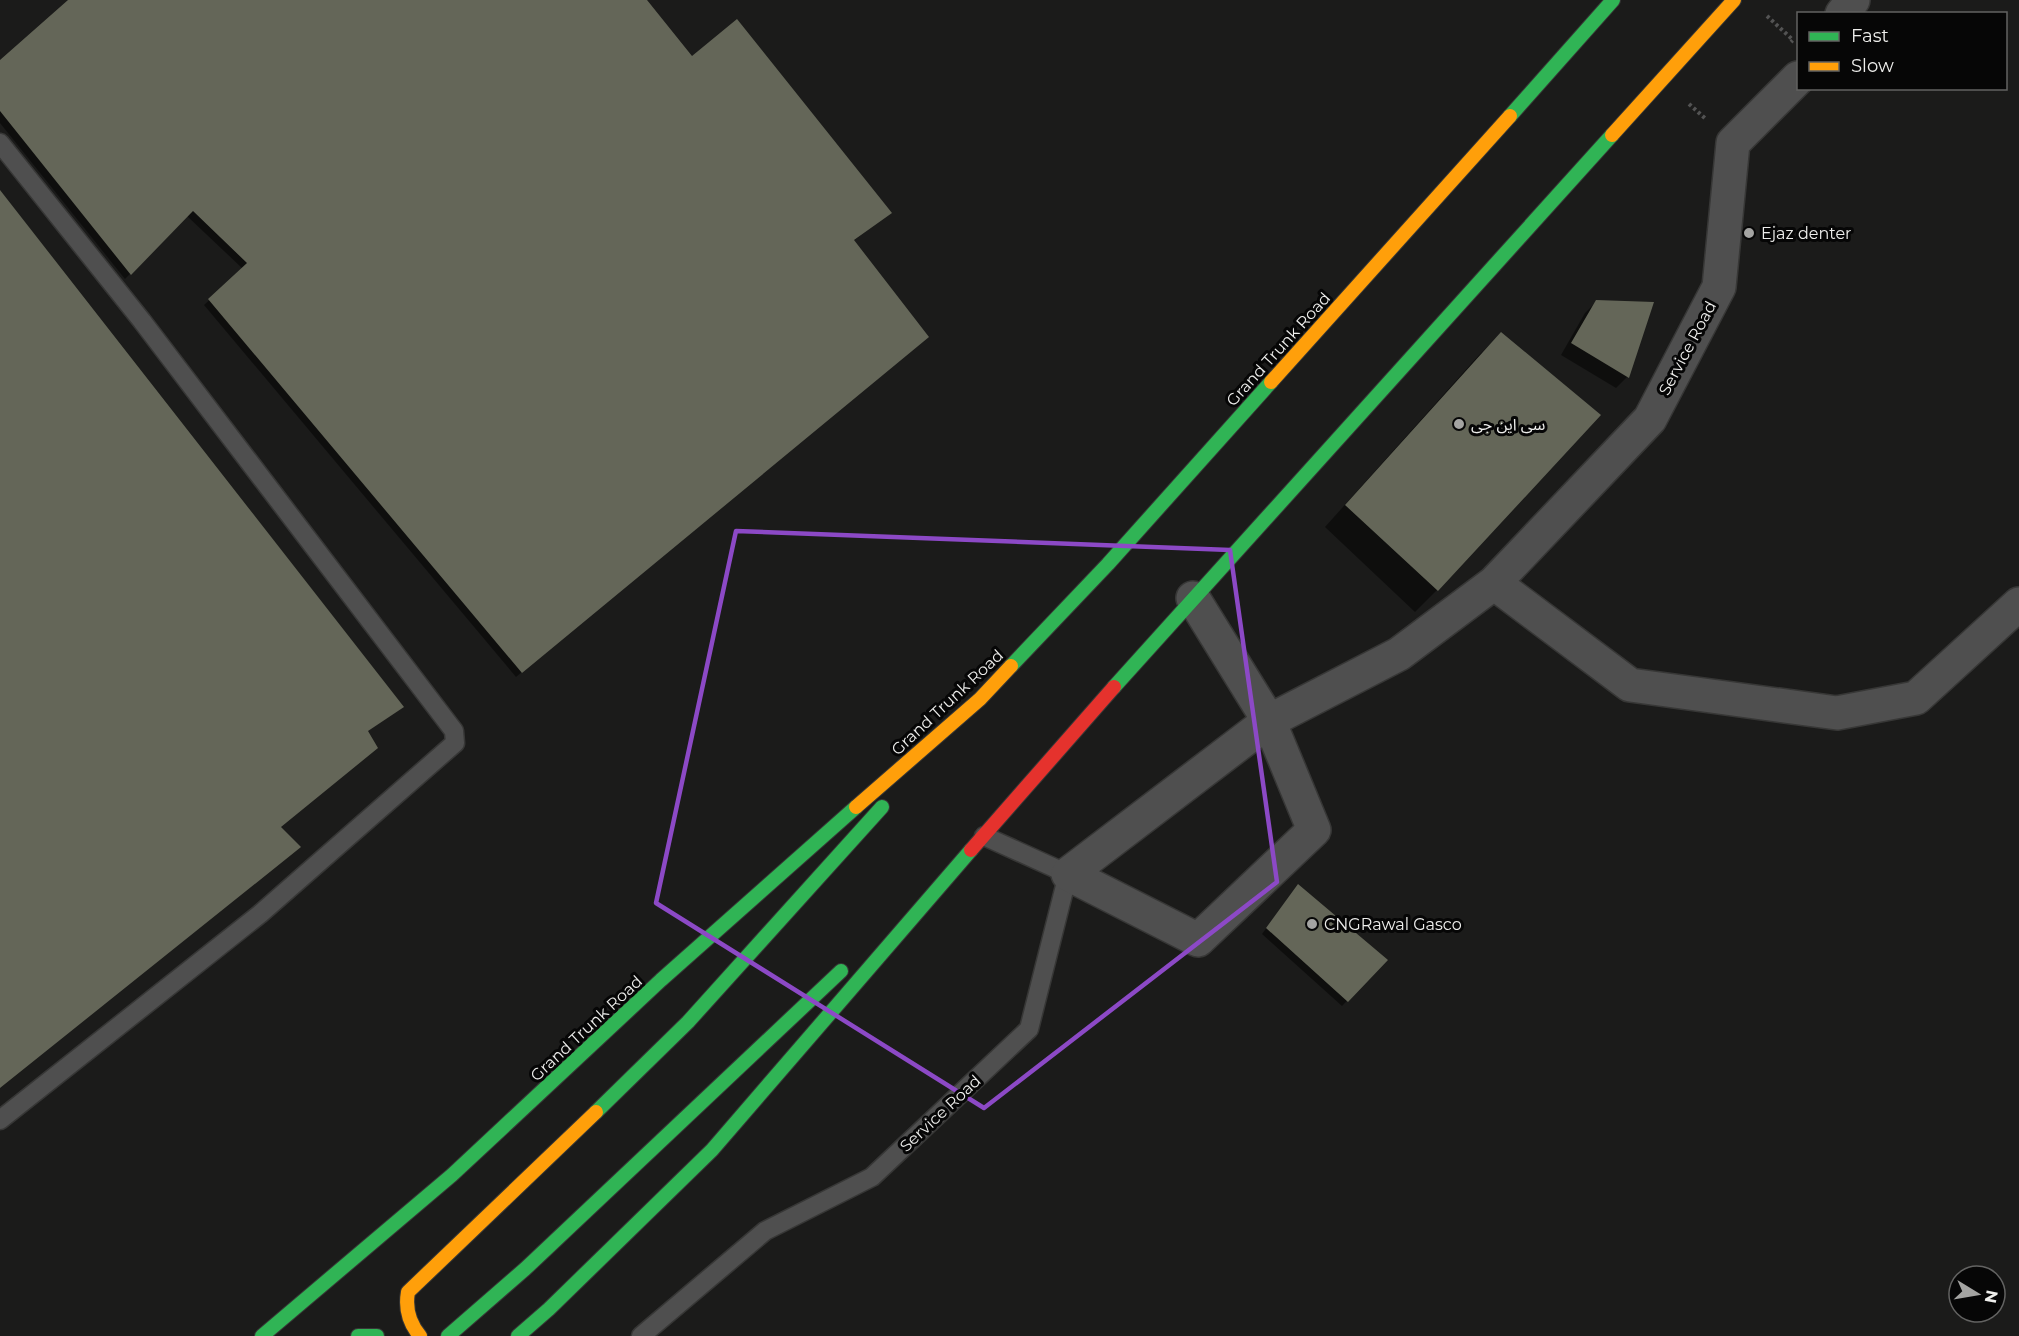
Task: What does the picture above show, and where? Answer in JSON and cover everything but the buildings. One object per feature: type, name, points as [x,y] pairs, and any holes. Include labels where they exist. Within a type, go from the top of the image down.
[{"type":"highway","name":"Grand Trunk Road","points":[[262,1336],[452,1175],[661,980],[980,699],[1108,564],[1613,0]]},
{"type":"highway","points":[[518,1336],[549,1309],[712,1150],[883,950],[1193,598],[1734,0]]},
{"type":"highway","points":[[420,1336],[413,1329],[406,1311],[405,1302],[408,1292],[688,1022],[980,699]]},
{"type":"highway","points":[[881,933],[984,836]]},
{"type":"highway","points":[[448,1336],[525,1269],[847,965]]},
{"type":"highway","points":[[358,1336],[377,1336]]},
{"type":"street","points":[[1844,12],[1853,0]]},
{"type":"street","points":[[1733,143],[1797,79]]},
{"type":"street","name":"Service Road","points":[[1068,874],[1269,721],[1399,654],[1494,583],[1650,419],[1719,287],[1733,143]]},
{"type":"street","points":[[1494,583],[1630,685],[1837,713],[1916,698],[2019,604]]},
{"type":"street","points":[[1068,874],[1198,940],[1314,830],[1269,721],[1193,598]]},
{"type":"lane","points":[[0,143],[142,321],[454,731],[455,743],[260,914],[0,1120]]},
{"type":"lane","points":[[984,836],[1068,874]]},
{"type":"lane","name":"Service Road","points":[[642,1336],[765,1231],[872,1177],[1029,1029],[1068,874]]},
{"type":"path","points":[[1662,79],[1733,143]]},
{"type":"highlighted area","points":[[736,531],[1230,550],[1277,882],[984,1108],[656,903]]},
{"type":"traffic: fast","points":[[1510,116],[1613,0]]},
{"type":"traffic: fast","points":[[1114,687],[1612,135]]},
{"type":"traffic: fast","points":[[1011,666],[1108,564],[1271,382]]},
{"type":"traffic: fast","points":[[262,1336],[452,1175],[661,980],[856,807]]},
{"type":"traffic: fast","points":[[596,1112],[688,1022],[882,807]]},
{"type":"traffic: fast","points":[[518,1336],[549,1309],[712,1150],[971,850]]},
{"type":"traffic: fast","points":[[448,1336],[525,1269],[841,971]]},
{"type":"traffic: fast","points":[[358,1336],[377,1336]]},
{"type":"traffic: slow","points":[[1612,135],[1734,0]]},
{"type":"traffic: slow","points":[[1271,382],[1510,116]]},
{"type":"traffic: slow","points":[[856,807],[980,699],[1011,666]]},
{"type":"traffic: slow","points":[[420,1336],[409,1315],[408,1292],[596,1112]]},
{"type":"traffic: jam","points":[[971,850],[1114,687]]},
{"type":"place","name":"Ejaz denter","points":[[1749,233]]},
{"type":"place","name":"سی این جی","points":[[1459,424]]},
{"type":"place","name":"CNGRawal Gasco","points":[[1312,924]]}]
